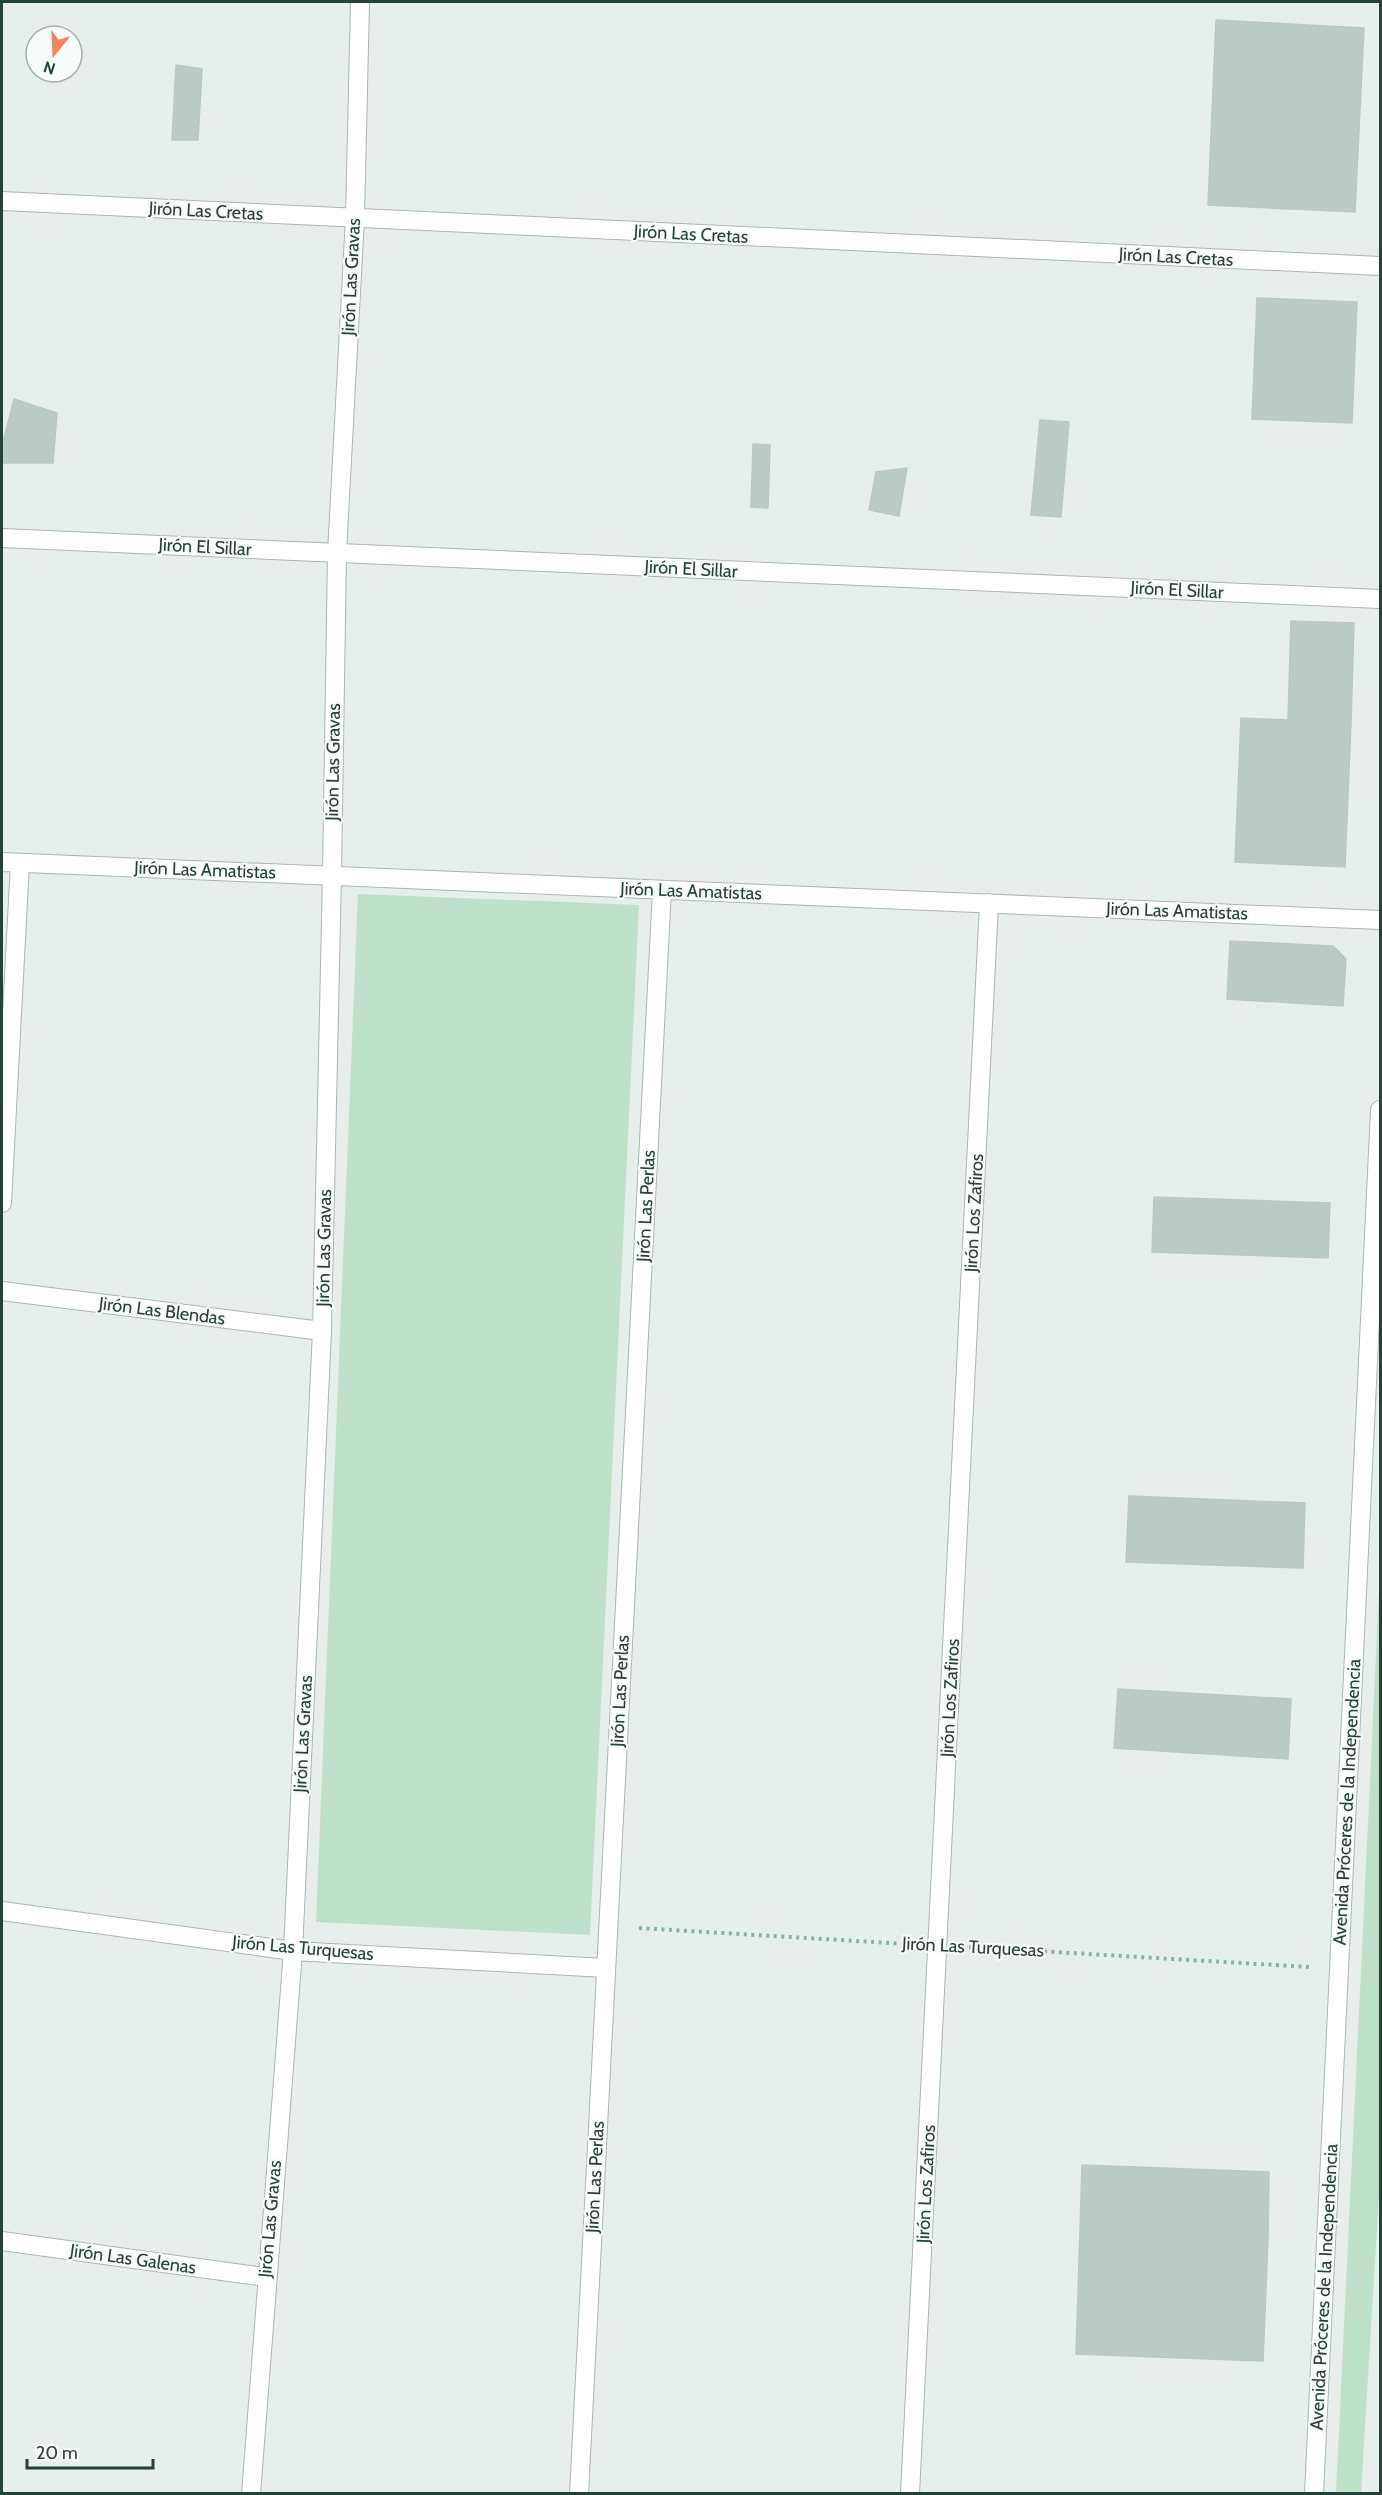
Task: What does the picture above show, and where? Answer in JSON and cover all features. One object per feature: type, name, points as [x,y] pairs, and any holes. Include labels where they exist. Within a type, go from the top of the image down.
[{"type":"street","name":"Jirón Las Gravas","points":[[250,2493],[292,1950],[322,1331],[337,553],[355,218],[360,2]]},
{"type":"street","name":"Jirón Las Cretas","points":[[2,201],[1380,266]]},
{"type":"street","name":"Jirón El Sillar","points":[[2,538],[1380,599]]},
{"type":"street","name":"Jirón Las Amatistas","points":[[2,862],[1380,920]]},
{"type":"street","points":[[2,1203],[20,863]]},
{"type":"street","name":"Jirón Las Perlas","points":[[579,2493],[662,890]]},
{"type":"street","name":"Jirón Los Zafiros","points":[[910,2493],[989,903]]},
{"type":"street","name":"Avenida Próceres de la Independencia","points":[[1314,2493],[1380,1110]]},
{"type":"street","name":"Jirón Las Blendas","points":[[2,1291],[322,1331]]},
{"type":"street","name":"Jirón Las Turquesas","points":[[2,1911],[292,1950],[606,1968]]},
{"type":"street","name":"Jirón Las Galenas","points":[[2,2241],[265,2277]]},
{"type":"path","name":"Jirón Las Turquesas","points":[[607,1926],[1340,1969]]},
{"type":"green space","points":[[358,894],[639,905],[590,1935],[316,1922]]},
{"type":"green space","points":[[1380,1572],[1380,2179],[1361,2493],[1336,2494]]},
{"type":"building","points":[[1216,20],[1364,28],[1355,212],[1208,205]]},
{"type":"building","points":[[176,65],[202,69],[198,140],[172,140]]},
{"type":"building","points":[[1257,298],[1357,302],[1352,423],[1252,419]]},
{"type":"building","points":[[14,399],[57,413],[53,463],[2,463],[2,446]]},
{"type":"building","points":[[1040,420],[1069,422],[1061,517],[1031,515]]},
{"type":"building","points":[[753,444],[770,445],[768,508],[751,507]]},
{"type":"building","points":[[907,468],[899,516],[869,510],[876,472]]},
{"type":"building","points":[[1291,621],[1354,623],[1351,723],[1288,720]]},
{"type":"building","points":[[1241,718],[1351,723],[1345,867],[1235,862]]},
{"type":"building","points":[[1230,941],[1333,946],[1346,959],[1343,1006],[1227,999]]},
{"type":"building","points":[[1154,1197],[1330,1203],[1328,1258],[1152,1252]]},
{"type":"building","points":[[1129,1496],[1305,1503],[1303,1568],[1126,1562]]},
{"type":"building","points":[[1118,1689],[1291,1699],[1288,1759],[1114,1748]]},
{"type":"building","points":[[1082,2165],[1269,2172],[1268,2239],[1080,2231]]},
{"type":"building","points":[[1080,2231],[1268,2239],[1263,2361],[1076,2354]]}]
